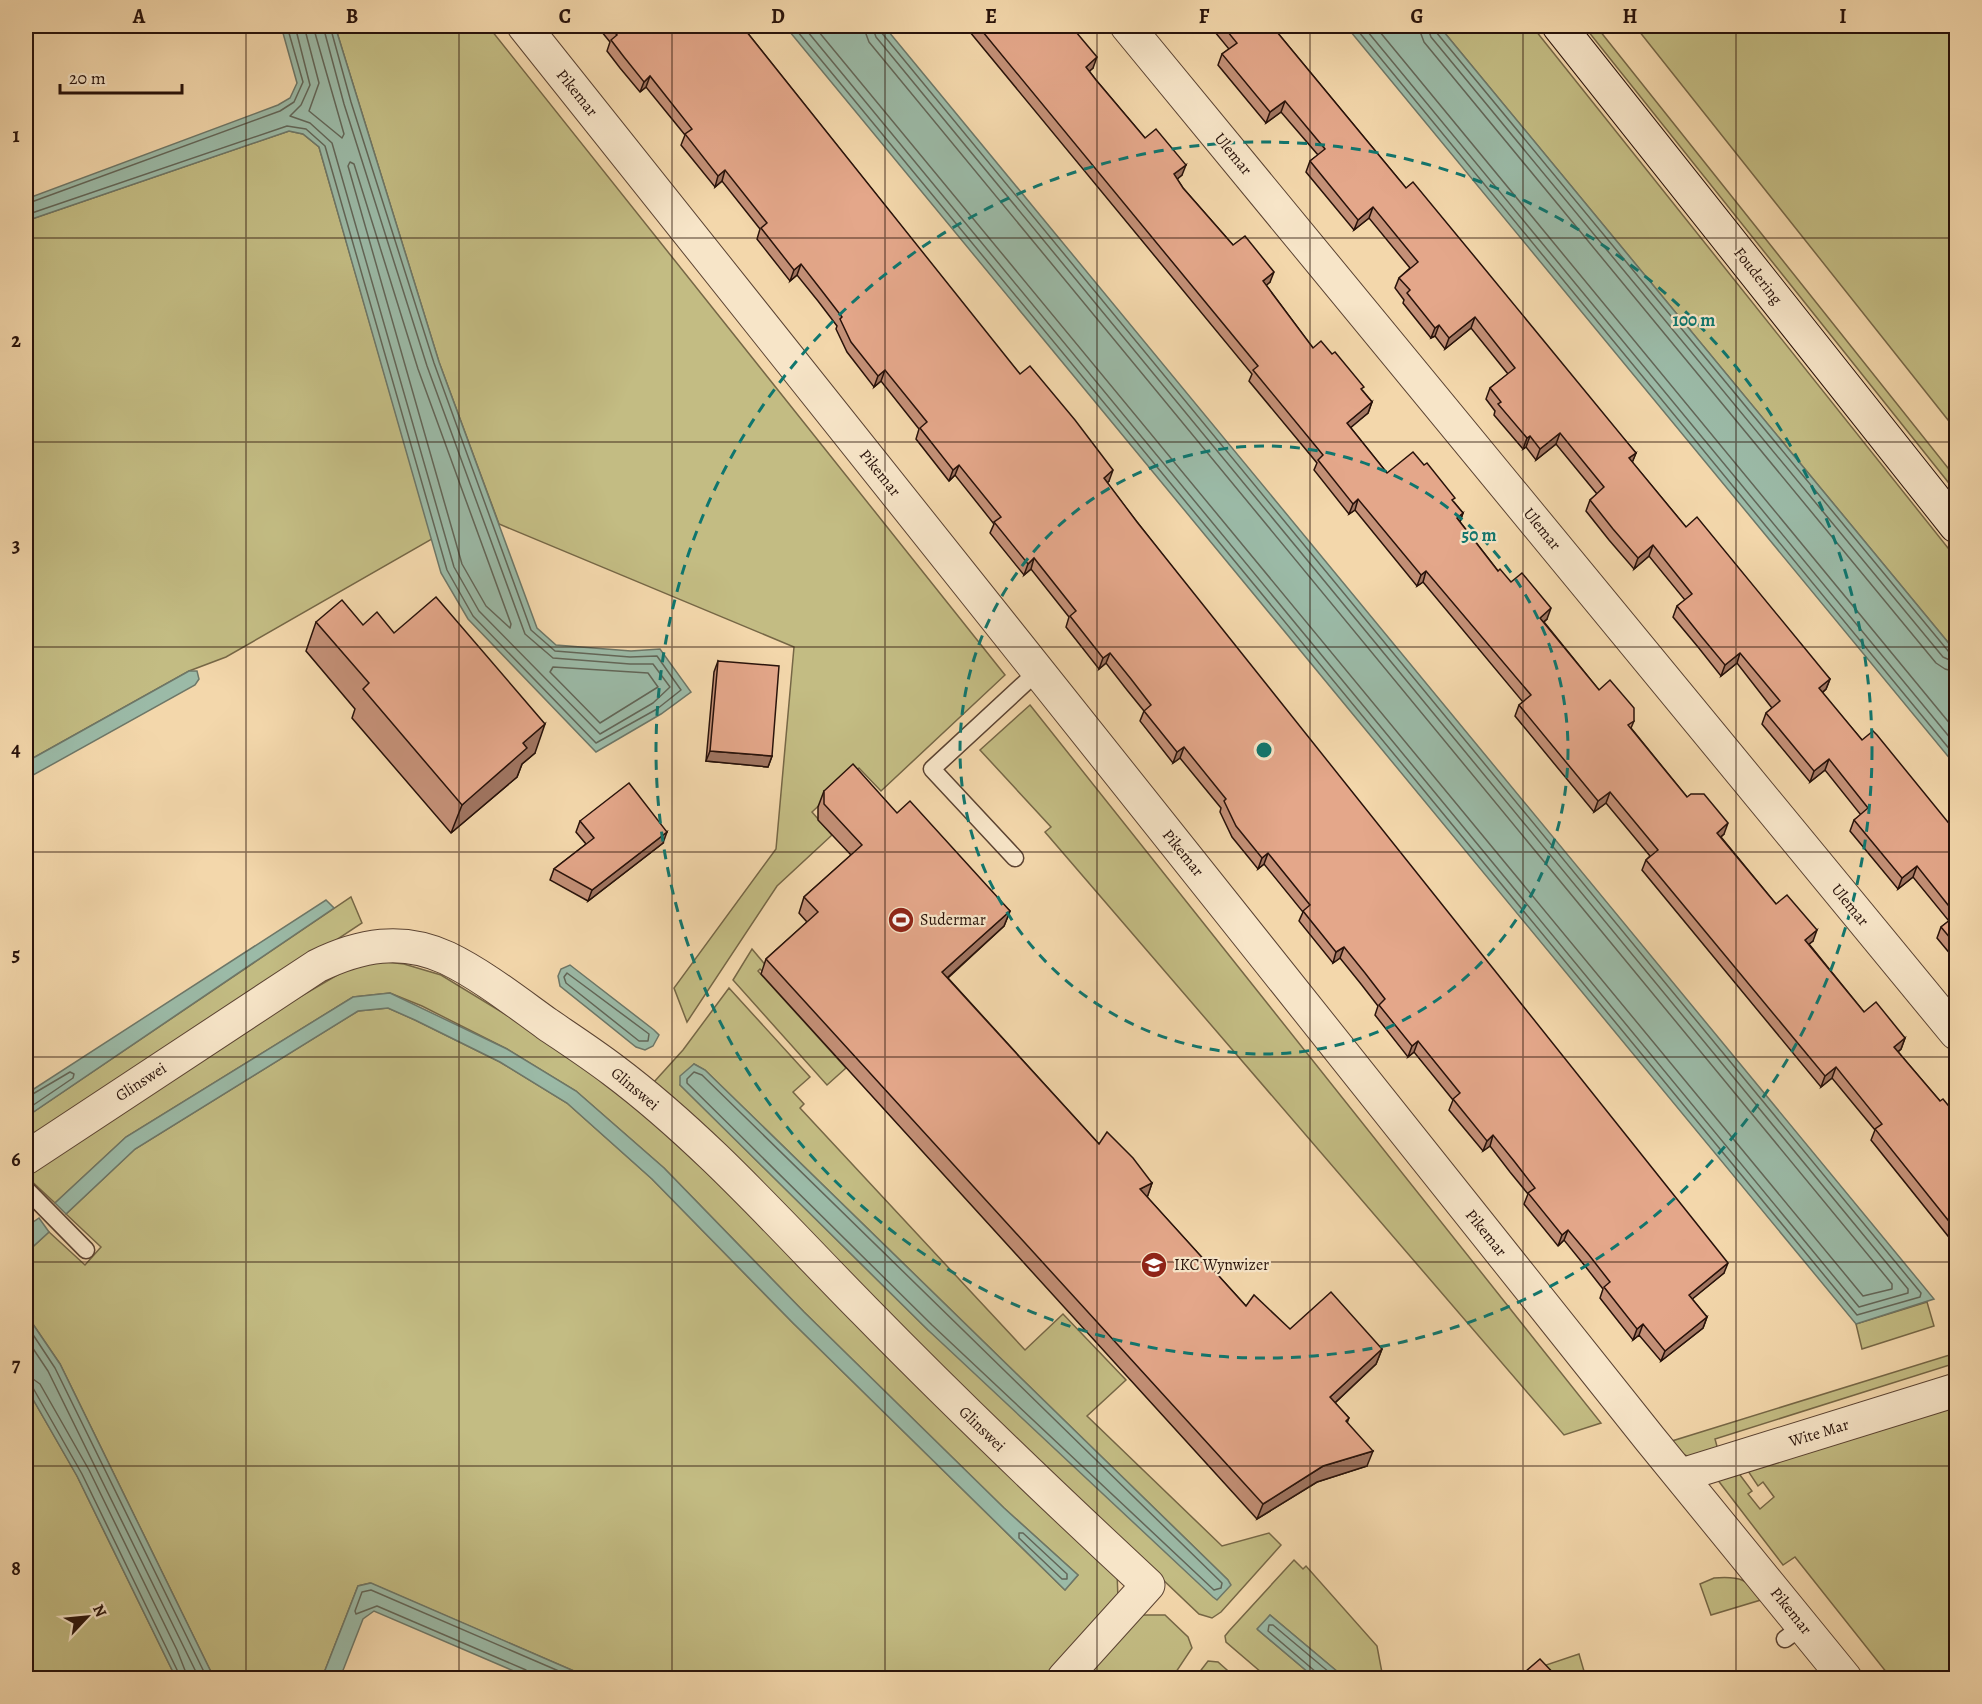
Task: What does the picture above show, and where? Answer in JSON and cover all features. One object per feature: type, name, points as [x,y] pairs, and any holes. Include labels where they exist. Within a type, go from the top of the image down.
[{"type":"street","name":"Pikemar","points":[[524,26],[1650,1439],[1682,1475],[1775,1592],[1794,1632],[1845,1678]]},
{"type":"street","name":"Ulemar","points":[[1126,26],[1956,1033]]},
{"type":"street","name":"Foudering","points":[[1559,26],[1956,526]]},
{"type":"street","name":"Glinswei","points":[[26,1158],[326,961],[351,951],[389,944],[415,948],[447,958],[500,990],[614,1071],[681,1127],[731,1173],[984,1432],[1148,1585],[1064,1678]]},
{"type":"street","name":"Wite Mar","points":[[1682,1475],[1956,1390]]},
{"type":"lane","points":[[1015,858],[932,769],[1038,671]]},
{"type":"lane","points":[[26,1189],[86,1250]]},
{"type":"shaded area","points":[[335,26],[488,26],[1005,675],[881,791],[859,768],[812,812],[832,835],[777,886],[687,1022],[674,988],[776,849],[794,647],[499,524],[439,362]]},
{"type":"shaded area","points":[[1439,26],[1532,26],[1956,558],[1956,652]]},
{"type":"shaded area","points":[[1584,26],[1596,26],[1956,478],[1956,492]]},
{"type":"shaded area","points":[[1635,26],[1956,26],[1956,430]]},
{"type":"shaded area","points":[[289,131],[303,134],[319,147],[432,539],[226,657],[189,671],[26,762],[26,221]]},
{"type":"shaded area","points":[[1030,705],[1601,1423],[1564,1435],[1045,832],[1051,827],[980,750]]},
{"type":"shaded area","points":[[351,897],[362,923],[26,1145],[26,1117]]},
{"type":"shaded area","points":[[752,949],[768,968],[763,972],[760,969],[758,971],[846,1068],[827,1085],[733,980]]},
{"type":"shaded area","points":[[377,961],[404,964],[441,975],[513,1019],[632,1100],[1117,1572],[1118,1599],[1047,1678],[590,1678],[370,1583],[358,1586],[322,1678],[214,1678],[60,1364],[26,1314],[26,1253],[49,1232],[85,1265],[101,1247],[66,1214],[135,1149],[358,1011],[388,1008],[500,1062],[567,1103],[652,1179],[793,1323],[1065,1590],[1078,1575],[1004,1508],[804,1312],[664,1168],[576,1091],[507,1049],[422,1006],[390,993],[353,997],[126,1137],[55,1203],[26,1176],[228,1039],[351,967]]},
{"type":"shaded area","points":[[729,988],[810,1077],[793,1092],[804,1104],[800,1108],[1025,1350],[1063,1314],[1126,1380],[1087,1416],[1222,1546],[1269,1533],[1281,1545],[1221,1612],[1212,1618],[1199,1614],[978,1404],[654,1082],[683,1050]],"holes":[[[694,1064],[705,1070],[1228,1580],[928,1330],[680,1085]]]},
{"type":"shaded area","points":[[1927,1302],[1934,1326],[1862,1349],[1856,1324]]},
{"type":"shaded area","points":[[1956,1353],[1956,1363],[1715,1439],[1718,1450],[1691,1458],[1683,1454],[1672,1441]]},
{"type":"shaded area","points":[[26,1387],[77,1476],[176,1678],[26,1678]]},
{"type":"shaded area","points":[[1956,1402],[1956,1678],[1891,1678],[1795,1557],[1783,1565],[1717,1479],[1737,1471],[1752,1491],[1748,1494],[1760,1509],[1774,1497],[1763,1482],[1758,1486],[1746,1468]]},
{"type":"shaded area","points":[[1294,1560],[1303,1569],[1306,1566],[1377,1646],[1383,1678],[1345,1678],[1270,1615],[1258,1630],[1315,1678],[1268,1678],[1226,1642],[1225,1636],[1229,1631]]},
{"type":"shaded area","points":[[1714,1578],[1742,1580],[1764,1599],[1711,1615],[1700,1584]]},
{"type":"shaded area","points":[[1137,1615],[1165,1615],[1188,1637],[1192,1648],[1172,1678],[1080,1678]]},
{"type":"shaded area","points":[[1579,1654],[1586,1678],[1549,1678],[1540,1667]]},
{"type":"shaded area","points":[[1208,1661],[1218,1662],[1236,1678],[1195,1678]]},
{"type":"water","points":[[281,26],[335,26],[439,362],[537,628],[556,645],[631,651],[660,649],[691,692],[661,714],[596,752],[468,619],[441,573],[319,147],[303,134],[289,131],[26,221],[26,199],[278,105],[290,98],[297,83]]},
{"type":"water","points":[[785,26],[884,26],[1934,1299],[1856,1324]]},
{"type":"water","points":[[1346,26],[1439,26],[1956,652],[1956,766]]},
{"type":"water","points":[[189,671],[197,671],[199,679],[195,685],[26,779],[26,762]]},
{"type":"water","points":[[326,900],[334,908],[26,1117],[26,1094]]},
{"type":"water","points":[[570,965],[654,1030],[659,1035],[653,1046],[645,1050],[636,1047],[560,986],[558,976],[561,969]]},
{"type":"water","points":[[390,993],[507,1049],[576,1091],[664,1168],[804,1312],[1004,1508],[1078,1575],[1065,1590],[793,1323],[652,1179],[567,1103],[500,1062],[388,1008],[358,1011],[135,1149],[66,1214],[55,1203],[126,1137],[353,997]]},
{"type":"water","points":[[694,1064],[705,1070],[1228,1580],[1231,1585],[1217,1600],[928,1330],[680,1085],[680,1076]]},
{"type":"water","points":[[39,1218],[49,1232],[26,1253],[26,1227]]},
{"type":"water","points":[[26,1314],[60,1364],[214,1678],[176,1678],[77,1476],[26,1387]]},
{"type":"water","points":[[371,1583],[590,1678],[530,1678],[374,1611],[363,1619],[340,1678],[322,1678],[358,1586]]},
{"type":"water","points":[[1270,1615],[1345,1678],[1315,1678],[1257,1629]]},
{"type":"building","points":[[609,26],[742,26],[1020,374],[1030,366],[1075,420],[1113,470],[1104,478],[1137,522],[1728,1263],[1689,1295],[1707,1317],[1665,1351],[1643,1324],[1637,1329],[1604,1287],[1610,1282],[1589,1255],[1568,1230],[1562,1235],[1528,1193],[1535,1188],[1514,1161],[1493,1135],[1487,1141],[1453,1099],[1460,1093],[1418,1041],[1412,1046],[1379,1005],[1385,999],[1344,947],[1336,952],[1303,911],[1310,905],[1268,853],[1262,858],[1236,826],[1224,801],[1226,799],[1184,747],[1177,752],[1144,711],[1151,705],[1131,679],[1110,653],[1103,658],[1070,616],[1076,611],[1034,558],[1028,564],[994,522],[1001,517],[959,465],[953,470],[920,428],[927,422],[885,370],[878,376],[851,342],[840,319],[842,317],[801,264],[794,270],[761,228],[767,223],[725,170],[718,176],[685,134],[692,129],[650,76],[644,82],[611,40],[617,35]]},
{"type":"building","points":[[978,26],[1051,26],[1056,31],[1063,26],[1071,26],[1097,57],[1086,67],[1096,80],[1145,138],[1156,129],[1186,165],[1174,174],[1183,188],[1233,245],[1245,236],[1274,272],[1263,281],[1313,348],[1321,341],[1332,354],[1335,352],[1364,387],[1361,389],[1372,402],[1347,423],[1387,473],[1413,452],[1424,465],[1427,463],[1455,498],[1452,500],[1463,513],[1457,518],[1498,571],[1500,569],[1511,582],[1522,573],[1551,608],[1540,618],[1599,690],[1610,680],[1634,708],[1634,721],[1628,725],[1687,797],[1691,794],[1704,794],[1728,823],[1717,833],[1776,904],[1787,895],[1817,930],[1805,940],[1864,1012],[1876,1002],[1905,1038],[1894,1047],[1940,1101],[1943,1099],[1952,1110],[1955,1108],[1956,1110],[1956,1230],[1875,1129],[1882,1124],[1836,1067],[1825,1076],[1646,860],[1658,850],[1610,792],[1598,801],[1519,705],[1531,695],[1426,571],[1421,575],[1358,499],[1353,504],[1318,460],[1323,455],[1253,370],[1258,366]]},
{"type":"building","points":[[1223,26],[1272,26],[1406,188],[1413,182],[1636,453],[1629,458],[1686,527],[1697,517],[1830,679],[1819,688],[1862,740],[1873,731],[1877,735],[1956,832],[1956,915],[1917,866],[1902,878],[1854,820],[1868,808],[1829,759],[1814,771],[1766,713],[1780,701],[1740,653],[1725,665],[1701,636],[1677,606],[1692,594],[1653,545],[1638,558],[1613,529],[1590,500],[1604,487],[1560,433],[1540,449],[1530,436],[1527,438],[1498,404],[1501,402],[1490,388],[1515,368],[1475,317],[1449,338],[1439,325],[1435,328],[1407,293],[1410,290],[1399,278],[1418,262],[1373,207],[1358,220],[1310,161],[1325,149],[1285,101],[1270,112],[1222,54],[1237,43]]},
{"type":"building","points":[[436,597],[545,724],[523,743],[527,748],[462,805],[363,689],[369,683],[316,622],[342,600],[363,625],[377,612],[394,633]]},
{"type":"building","points":[[718,661],[779,666],[772,756],[710,751]]},
{"type":"building","points":[[853,764],[897,813],[910,801],[1010,911],[942,972],[1099,1144],[1107,1132],[1133,1158],[1152,1183],[1140,1189],[1246,1306],[1254,1295],[1290,1329],[1331,1292],[1382,1349],[1330,1397],[1349,1418],[1346,1421],[1373,1451],[1323,1466],[1263,1504],[766,959],[818,912],[804,897],[862,845],[824,804],[824,791]]},
{"type":"building","points":[[629,783],[667,832],[592,890],[554,869],[594,838],[580,821]]},
{"type":"building","points":[[1956,915],[1956,945],[1941,927]]},
{"type":"building","points":[[1540,1659],[1558,1678],[1518,1678]]},
{"type":"place","name":"Sudermar","points":[[901,920]]},
{"type":"place","name":"IKC Wynwizer","points":[[1154,1265]]}]
